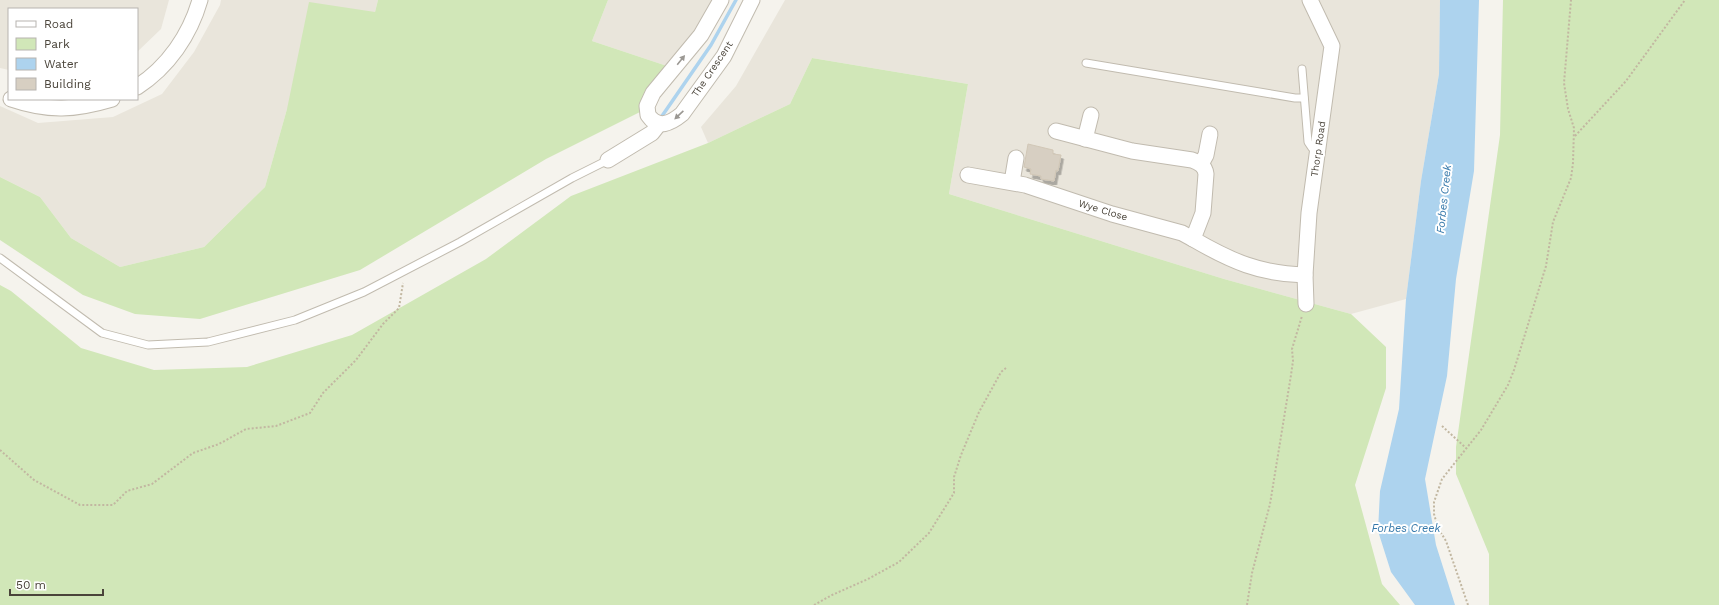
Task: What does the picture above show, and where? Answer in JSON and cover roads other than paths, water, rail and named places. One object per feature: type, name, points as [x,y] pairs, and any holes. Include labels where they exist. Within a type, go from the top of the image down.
[{"type":"street","points":[[138,86],[157,72],[170,58],[189,28],[200,0]]},
{"type":"street","points":[[659,124],[651,120],[648,115],[649,100],[653,93],[701,35],[721,0]]},
{"type":"street","name":"The Crescent","points":[[608,160],[652,133],[659,124],[670,122],[682,114],[724,56],[752,0]]},
{"type":"street","name":"Thorp Road","points":[[1306,304],[1305,275],[1309,213],[1332,46],[1310,0]]},
{"type":"street","points":[[13,100],[28,105],[50,108],[73,108],[108,100]]},
{"type":"street","points":[[1085,138],[1091,115]]},
{"type":"street","points":[[1056,130],[1132,150],[1192,160],[1201,164],[1206,174],[1203,213],[1193,239]]},
{"type":"street","points":[[1201,164],[1206,156],[1210,134]]},
{"type":"street","points":[[1012,182],[1016,158]]},
{"type":"street","name":"Wye Close","points":[[968,175],[1025,185],[1112,214],[1175,230],[1225,256],[1254,268],[1285,274],[1305,275]]},
{"type":"lane","points":[[1086,63],[1295,98],[1304,98]]},
{"type":"lane","points":[[1302,69],[1308,142],[1312,148],[1318,150]]},
{"type":"lane","points":[[0,258],[102,333],[148,345],[208,342],[295,320],[364,292],[460,242],[572,178],[608,160]]},
{"type":"water","name":"Forbes Creek","points":[[1440,0],[1479,0],[1474,171],[1456,279],[1447,376],[1425,479],[1436,545],[1455,605],[1415,605],[1391,572],[1378,531],[1380,491],[1399,409],[1406,299],[1421,181],[1439,74]]},
{"type":"waterway","points":[[662,116],[711,45],[736,0]]}]
